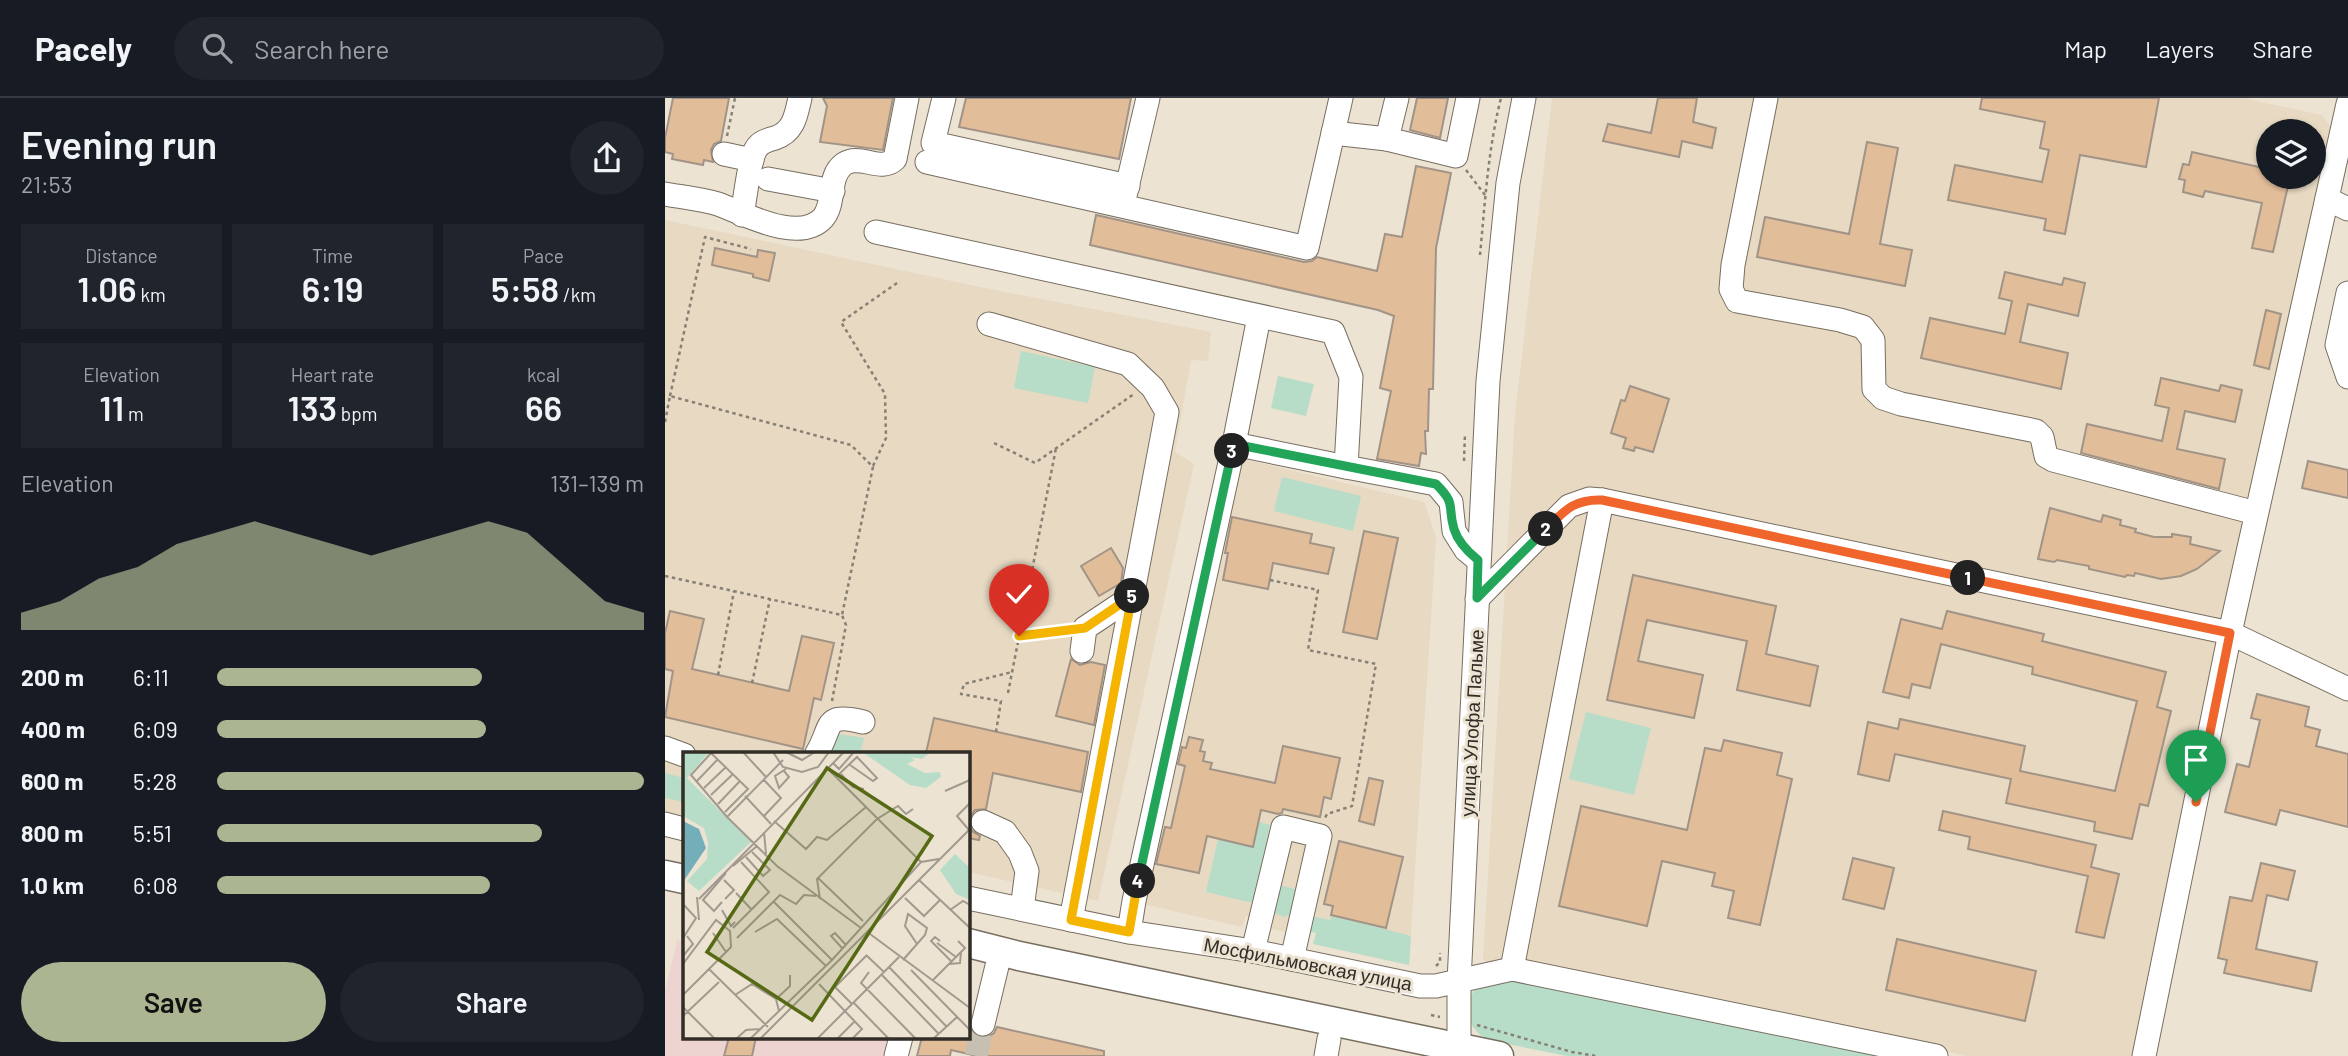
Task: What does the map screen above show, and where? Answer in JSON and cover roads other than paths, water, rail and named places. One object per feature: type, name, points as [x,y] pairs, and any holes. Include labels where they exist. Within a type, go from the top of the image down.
[{"type":"main road","points":[[665,875],[683,879]]},
{"type":"main road","points":[[665,893],[683,897]]},
{"type":"main road","points":[[969,943],[1459,1052],[1499,1056]]},
{"type":"main road","points":[[969,959],[1328,1047],[1407,1056]]},
{"type":"street","points":[[742,215],[754,151],[760,144],[788,130],[795,122],[800,98]]},
{"type":"street","points":[[665,194],[717,204],[742,215],[798,229],[810,227],[825,215],[829,208],[835,177],[844,164],[857,160],[884,165],[895,159],[907,98]]},
{"type":"street","points":[[944,98],[933,143],[1307,248],[1341,98]]},
{"type":"street","points":[[1126,196],[1148,98]]},
{"type":"street","points":[[1387,139],[1397,98]]},
{"type":"street","points":[[1333,133],[1387,139],[1456,156],[1468,98]]},
{"type":"street","points":[[1766,98],[1733,265],[1731,289],[1737,301],[1840,320],[1863,327],[1873,340],[1874,389],[1882,398],[2036,431],[2042,437],[2046,456],[2053,460],[2256,513]]},
{"type":"street","points":[[2144,1056],[2230,633],[2348,103],[2333,98]]},
{"type":"street","name":"улица Улофа Пальме","points":[[1459,1052],[1459,982],[1488,381],[1508,183],[1524,101]]},
{"type":"street","points":[[724,155],[753,160]]},
{"type":"street","points":[[927,162],[1126,196]]},
{"type":"street","points":[[768,179],[833,191]]},
{"type":"street","points":[[2327,199],[2348,209]]},
{"type":"street","points":[[876,232],[1333,332],[1351,377],[1346,467]]},
{"type":"street","points":[[2348,293],[2337,345],[2348,377]]},
{"type":"street","points":[[1129,932],[1259,317]]},
{"type":"street","points":[[989,324],[1128,364],[1149,384],[1167,412],[1071,920]]},
{"type":"street","points":[[1234,444],[1436,484],[1451,502],[1454,531],[1466,550],[1478,560]]},
{"type":"street","points":[[1477,598],[1569,506],[1589,499],[1602,500],[2230,633],[2348,689]]},
{"type":"street","points":[[1511,970],[1602,500]]},
{"type":"street","points":[[1082,651],[1085,628],[1132,596]]},
{"type":"street","points":[[817,752],[828,725],[835,720],[848,718],[863,722]]},
{"type":"street","points":[[665,748],[683,755]]},
{"type":"street","points":[[983,822],[1005,832],[1020,853],[1027,871],[1022,909]]},
{"type":"street","points":[[665,824],[683,829]]},
{"type":"street","points":[[1253,951],[1283,827],[1320,836],[1291,959]]},
{"type":"street","name":"Мосфильмовская улица","points":[[969,898],[1129,932],[1253,951],[1420,986],[1459,982],[1511,970],[1936,1056]]},
{"type":"street","points":[[983,1024],[997,966]]},
{"type":"street","points":[[896,1056],[901,1038]]},
{"type":"tunnel","points":[[976,1056],[983,1024]]}]
